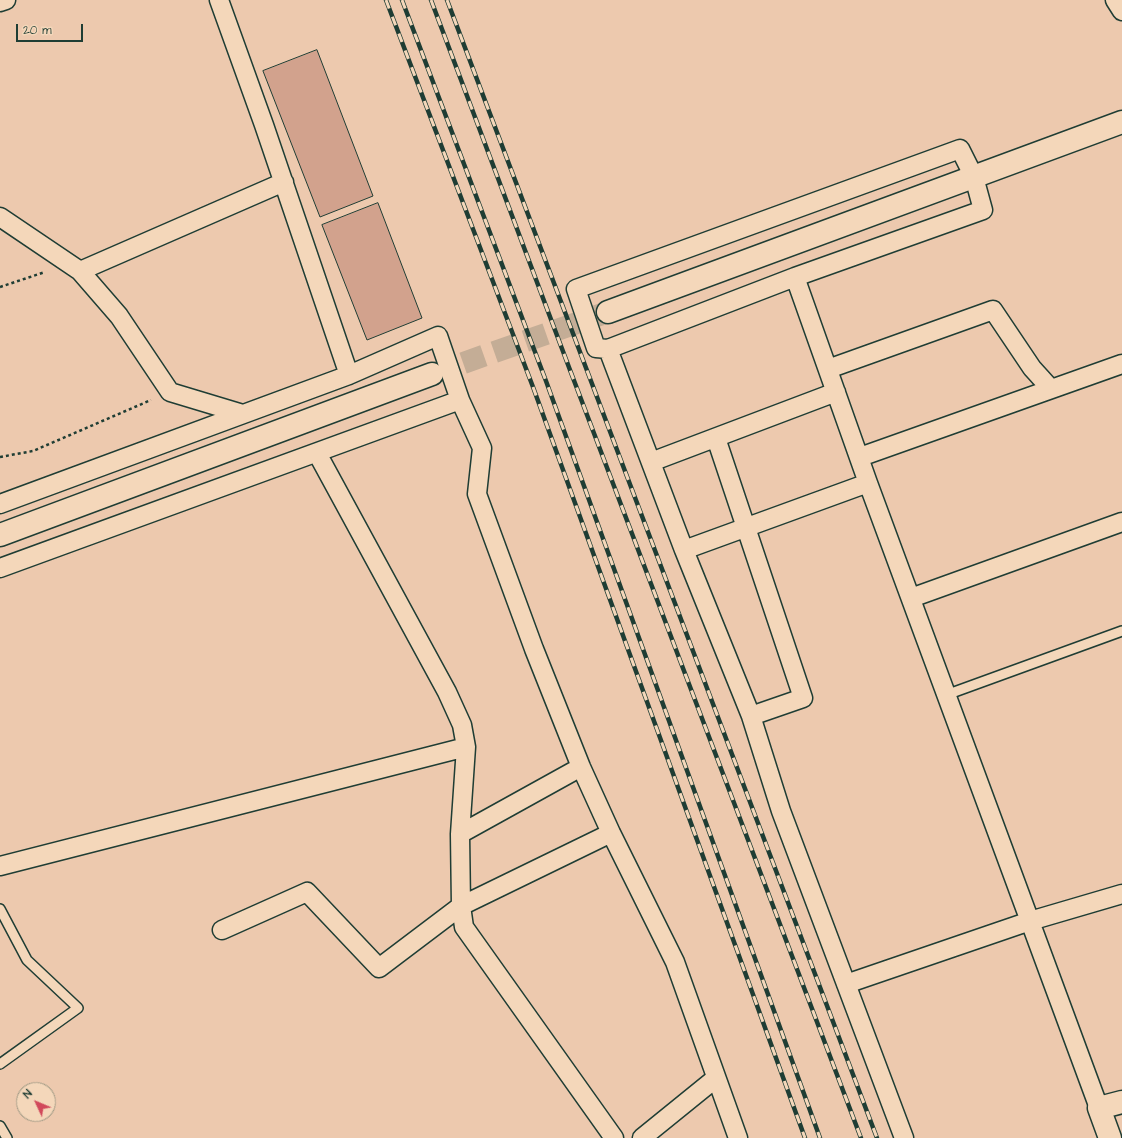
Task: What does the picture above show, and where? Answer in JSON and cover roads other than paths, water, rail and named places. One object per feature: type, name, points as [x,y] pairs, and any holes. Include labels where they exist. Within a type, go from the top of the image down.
[{"type":"street","points":[[0,2],[6,0]]},
{"type":"street","points":[[220,0],[284,182],[349,375]]},
{"type":"street","points":[[1115,0],[1122,11]]},
{"type":"street","points":[[608,312],[1122,122]]},
{"type":"street","points":[[960,149],[974,177],[983,210],[795,277],[608,349],[596,348],[576,289],[960,149]]},
{"type":"street","points":[[75,268],[284,182]]},
{"type":"street","points":[[0,217],[75,268],[119,316],[170,392],[243,414]]},
{"type":"street","points":[[795,277],[860,457],[868,484],[912,598],[946,695],[1110,1138]]},
{"type":"street","points":[[828,369],[994,310],[1032,368],[1051,390]]},
{"type":"street","points":[[0,504],[349,375],[438,336],[460,400],[482,448],[477,494],[534,649],[581,767],[611,833],[675,962],[738,1138]]},
{"type":"street","points":[[608,349],[684,550],[751,716],[781,811],[904,1138]]},
{"type":"street","points":[[860,457],[1122,364]]},
{"type":"street","points":[[0,535],[432,374]]},
{"type":"street","points":[[651,462],[836,392]]},
{"type":"street","points":[[0,568],[460,400]]},
{"type":"street","points":[[716,438],[803,698],[751,716]]},
{"type":"street","points":[[317,453],[447,692],[462,725],[466,746],[460,834],[461,906],[464,927],[614,1138]]},
{"type":"street","points":[[684,550],[868,484]]},
{"type":"street","points":[[912,598],[1122,522]]},
{"type":"street","points":[[0,866],[466,746]]},
{"type":"street","points":[[460,834],[581,767]]},
{"type":"street","points":[[222,930],[306,892],[379,968],[461,906],[611,833]]},
{"type":"street","points":[[846,984],[1030,921],[1122,894]]},
{"type":"street","points":[[642,1138],[716,1078]]},
{"type":"street","points":[[1099,1108],[1122,1102]]},
{"type":"lane","points":[[946,695],[1122,631]]},
{"type":"lane","points":[[0,909],[27,960],[78,1008],[0,1064]]},
{"type":"lane","points":[[0,1126],[7,1138]]},
{"type":"tunnel","points":[[432,374],[608,312]]},
{"type":"railway","points":[[386,0],[533,387],[805,1138]]},
{"type":"railway","points":[[402,0],[546,381],[820,1138]]},
{"type":"railway","points":[[431,0],[861,1138]]},
{"type":"railway","points":[[447,0],[877,1138]]}]
